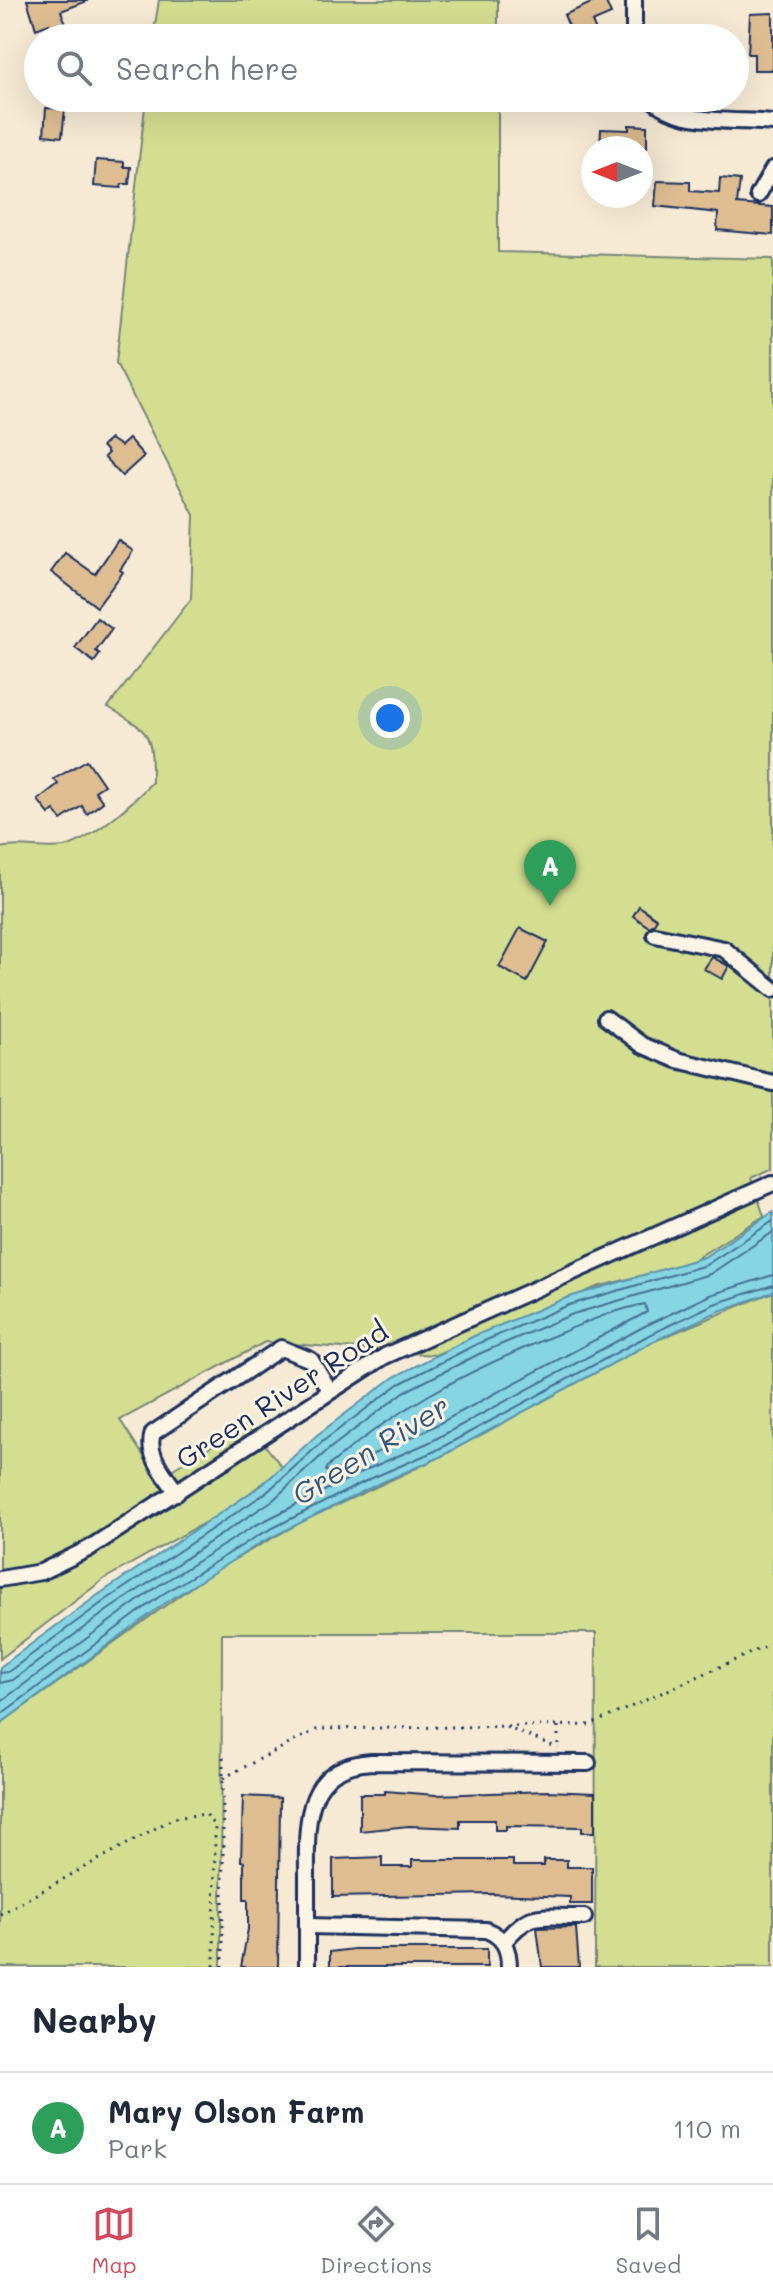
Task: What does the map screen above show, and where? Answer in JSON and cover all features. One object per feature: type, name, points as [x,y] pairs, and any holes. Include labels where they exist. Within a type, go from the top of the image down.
[{"type":"street","points":[[634,0],[634,24]]},
{"type":"street","points":[[669,112],[773,123]]},
{"type":"street","points":[[758,195],[773,169]]},
{"type":"street","points":[[655,935],[724,949],[773,989]]},
{"type":"street","points":[[606,1018],[642,1045],[677,1060],[773,1083]]},
{"type":"street","name":"Green River Road","points":[[0,1579],[25,1576],[56,1566],[177,1493],[329,1390],[435,1332],[715,1212],[773,1183]]},
{"type":"street","points":[[177,1493],[154,1458],[149,1444],[153,1433],[281,1348],[311,1360],[329,1390]]},
{"type":"street","points":[[307,1967],[307,1817],[318,1790],[330,1776],[360,1763],[558,1755],[588,1763]]},
{"type":"street","points":[[504,1942],[520,1922],[530,1918],[584,1917]]},
{"type":"street","points":[[307,1926],[471,1927],[496,1933],[509,1953],[509,1967]]},
{"type":"path","points":[[223,1778],[318,1729],[590,1725],[773,1643]]},
{"type":"path","points":[[504,1726],[558,1755],[558,1725]]},
{"type":"path","points":[[223,1756],[223,1967]]},
{"type":"path","points":[[0,1914],[174,1818],[206,1814],[215,1827],[214,1967]]},
{"type":"green space","points":[[159,0],[498,0],[498,24],[155,24]]},
{"type":"green space","points":[[144,112],[498,112],[498,252],[773,259],[773,1168],[751,1178],[764,1216],[687,1264],[597,1287],[435,1355],[265,1342],[120,1420],[158,1478],[248,1424],[283,1468],[227,1510],[104,1579],[0,1659],[0,848],[55,848],[73,844],[110,820],[152,782],[151,753],[146,736],[133,722],[108,707],[191,599],[194,515],[116,363]]},
{"type":"green space","points":[[773,1292],[773,1967],[595,1967],[596,1633],[222,1633],[221,1967],[0,1967],[0,1724],[215,1570],[307,1519],[438,1458],[652,1342]]},
{"type":"water","name":"Green River","points":[[773,1212],[773,1292],[717,1312],[652,1342],[438,1458],[262,1542],[168,1601],[0,1724],[0,1667],[98,1595],[262,1485],[317,1435],[394,1377],[474,1336],[566,1298],[704,1257]]},
{"type":"building","points":[[27,0],[87,0],[61,11],[66,24],[34,24]]},
{"type":"building","points":[[598,0],[605,0],[611,14],[593,24],[568,24],[564,15]]},
{"type":"building","points":[[773,13],[773,70],[754,70],[754,54],[749,54],[750,14]]},
{"type":"building","points":[[46,112],[65,112],[62,137],[44,135]]},
{"type":"building","points":[[629,125],[647,126],[647,136],[601,136],[601,129],[629,130]]},
{"type":"building","points":[[96,160],[124,162],[124,167],[131,167],[129,184],[122,184],[121,188],[94,186]]},
{"type":"building","points":[[720,178],[740,180],[737,204],[773,207],[773,235],[717,230],[718,213],[655,206],[657,181],[690,182],[690,191],[719,193]]},
{"type":"building","points":[[110,439],[121,446],[129,439],[144,456],[122,476],[104,457],[108,453],[102,446]]},
{"type":"building","points":[[118,540],[133,551],[120,570],[123,572],[97,607],[51,572],[65,553],[95,574]]},
{"type":"building","points":[[97,618],[112,629],[96,651],[100,654],[94,662],[75,648]]},
{"type":"building","points":[[87,760],[104,785],[95,791],[103,802],[87,814],[82,806],[61,820],[54,810],[49,814],[38,800],[58,784],[54,779]]},
{"type":"building","points":[[639,906],[657,919],[653,925],[649,927],[633,916]]},
{"type":"building","points":[[520,928],[548,942],[527,982],[499,967]]},
{"type":"building","points":[[712,957],[729,966],[722,979],[704,969]]},
{"type":"building","points":[[385,1791],[436,1795],[547,1791],[595,1793],[595,1832],[582,1832],[582,1827],[506,1826],[506,1830],[495,1830],[495,1820],[460,1820],[460,1828],[409,1826],[360,1831],[360,1794],[385,1794]]},
{"type":"building","points":[[243,1796],[280,1798],[278,1967],[241,1967],[248,1929],[248,1899],[244,1899],[244,1862],[241,1861]]},
{"type":"building","points":[[382,1857],[382,1867],[412,1867],[412,1860],[513,1860],[513,1866],[544,1866],[544,1860],[567,1860],[567,1867],[592,1867],[592,1904],[570,1904],[570,1897],[491,1894],[333,1897],[333,1859]]},
{"type":"building","points":[[576,1927],[579,1967],[542,1967],[537,1928]]},
{"type":"building","points":[[354,1949],[487,1949],[487,1967],[330,1967],[330,1952]]},
{"type":"place","name":"Mary Olson Farm","points":[[550,906]]}]
